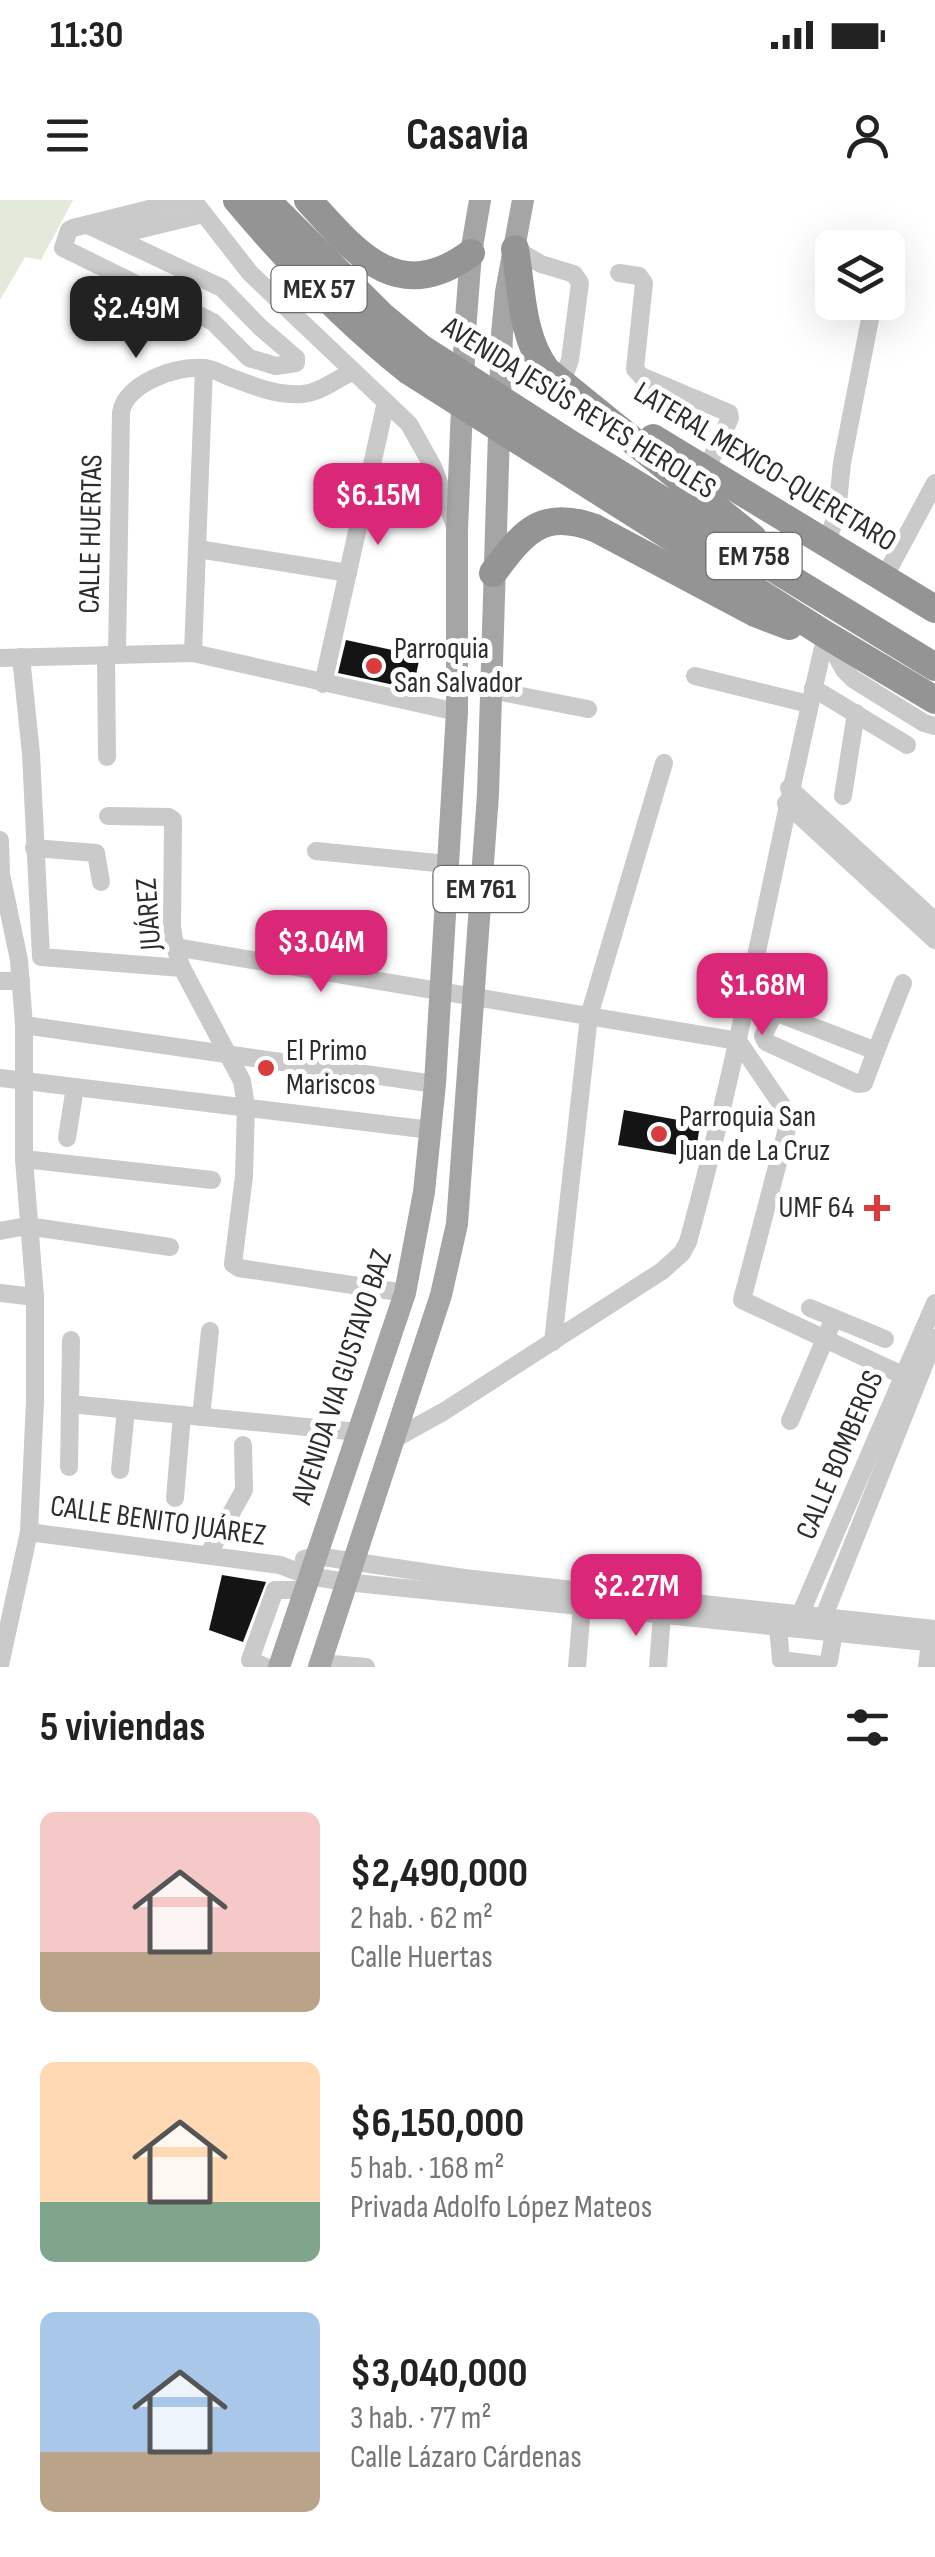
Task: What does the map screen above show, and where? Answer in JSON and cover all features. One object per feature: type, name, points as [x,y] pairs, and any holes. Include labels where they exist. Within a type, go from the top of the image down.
[{"type":"highway","name":"MEX 57","points":[[237,200],[270,240],[368,338],[415,359]]},
{"type":"highway","name":"AVENIDA JESÚS REYES HEROLES","points":[[266,200],[381,315],[415,359],[595,488],[935,700]]},
{"type":"highway","points":[[308,200],[362,256],[392,274],[433,274],[471,253]]},
{"type":"highway","points":[[514,249],[527,328],[536,357],[561,384],[836,606]]},
{"type":"highway","name":"AVENIDA JESÚS REYES HEROLES","points":[[415,359],[572,445],[935,667]]},
{"type":"highway","name":"LATERAL MEXICO-QUERETARO","points":[[561,384],[935,609]]},
{"type":"highway","points":[[493,573],[519,538],[534,527],[554,520],[575,520],[755,613],[826,635]]},
{"type":"main road","name":"AVENIDA VIA GUSTAVO BAZ","points":[[279,1667],[404,1293],[424,1192],[435,1084],[457,712],[457,531],[471,253],[480,200]]},
{"type":"main road","name":"EM 761","points":[[350,1572],[442,1295],[457,1224],[488,794],[502,334],[523,200]]},
{"type":"main road","points":[[320,1665],[350,1572]]},
{"type":"street","points":[[88,225],[222,288],[296,358],[296,363],[276,366],[249,358],[213,322],[65,252],[63,244],[69,230],[88,225],[185,200]]},
{"type":"street","points":[[113,236],[198,207],[250,272],[409,424],[424,448],[457,531]]},
{"type":"street","points":[[514,249],[542,264],[574,274],[580,283],[570,360],[561,384]]},
{"type":"street","points":[[619,273],[639,276],[644,283],[635,370],[729,413],[706,470]]},
{"type":"street","points":[[827,542],[837,513],[842,464],[870,320]]},
{"type":"street","points":[[193,653],[204,368],[260,388],[301,394],[353,371]]},
{"type":"street","name":"CALLE HUERTAS","points":[[107,756],[121,414],[125,398],[142,384],[166,374],[204,368]]},
{"type":"street","points":[[323,684],[386,402]]},
{"type":"street","points":[[885,576],[935,483]]},
{"type":"street","points":[[198,549],[348,573]]},
{"type":"street","points":[[394,1439],[553,1342],[682,1254],[738,1041],[788,796],[826,635]]},
{"type":"street","points":[[826,635],[844,670],[853,678],[935,726]]},
{"type":"street","points":[[0,658],[193,653],[457,712]]},
{"type":"street","points":[[21,657],[31,754],[41,957],[182,968]]},
{"type":"street","points":[[695,676],[811,696],[856,713],[907,745]]},
{"type":"street","points":[[491,690],[588,710]]},
{"type":"street","points":[[843,796],[856,713]]},
{"type":"street","points":[[553,1342],[589,1016],[664,763]]},
{"type":"street","points":[[788,796],[935,920]]},
{"type":"street","points":[[788,796],[935,940]]},
{"type":"street","name":"JUÁREZ","points":[[108,816],[172,818],[172,926],[176,947],[182,968],[242,1081],[246,1106]]},
{"type":"street","name":"CALLE BENITO JUÁREZ","points":[[0,840],[1,874],[21,981],[24,1159],[35,1297],[29,1532],[0,1665]]},
{"type":"street","points":[[34,848],[98,855],[100,882]]},
{"type":"street","points":[[316,851],[447,864]]},
{"type":"street","points":[[176,947],[738,1041],[790,1116],[742,1300],[911,1379]]},
{"type":"street","points":[[0,981],[21,981]]},
{"type":"street","points":[[876,1051],[778,1012],[771,1014],[763,1036],[766,1042],[858,1084],[864,1083],[904,982]]},
{"type":"street","points":[[743,1016],[767,1026]]},
{"type":"street","points":[[24,1025],[435,1084]]},
{"type":"street","points":[[0,1078],[431,1130]]},
{"type":"street","points":[[67,1138],[75,1087]]},
{"type":"street","points":[[246,1106],[244,1176],[233,1264],[404,1293]]},
{"type":"street","points":[[24,1159],[212,1180]]},
{"type":"street","points":[[0,1231],[27,1226],[170,1246]]},
{"type":"street","points":[[0,1293],[35,1297]]},
{"type":"street","name":"CALLE BOMBEROS","points":[[935,1303],[911,1379],[825,1626],[828,1661],[822,1665],[781,1660],[791,1623],[911,1379],[935,1338]]},
{"type":"street","points":[[810,1308],[885,1339]]},
{"type":"street","points":[[790,1421],[834,1318]]},
{"type":"street","points":[[201,1417],[210,1331]]},
{"type":"street","points":[[69,1467],[72,1340]]},
{"type":"street","points":[[70,1404],[358,1432]]},
{"type":"street","points":[[120,1470],[126,1410]]},
{"type":"street","points":[[175,1498],[182,1415]]},
{"type":"street","points":[[208,1555],[244,1490],[242,1446]]},
{"type":"street","name":"CALLE BENITO JUÁREZ","points":[[29,1532],[280,1565],[310,1574]]},
{"type":"street","points":[[253,1665],[275,1590],[310,1574],[350,1572],[712,1607],[791,1623]]},
{"type":"street","points":[[350,1572],[582,1607],[933,1638],[927,1667]]},
{"type":"street","points":[[576,1667],[582,1607]]},
{"type":"street","points":[[658,1667],[662,1615]]},
{"type":"street","points":[[320,1665],[366,1667]]},
{"type":"shaded area","points":[[0,200],[73,200],[41,260],[25,257],[0,300]]},
{"type":"building","name":"Parroquia San Salvador","points":[[346,640],[420,656],[413,689],[338,673]]},
{"type":"building","name":"Parroquia San Juan de La Cruz","points":[[624,1110],[700,1124],[695,1158],[618,1145]]},
{"type":"building","points":[[222,1575],[266,1582],[243,1642],[209,1630]]},
{"type":"place","name":"Parroquia San Salvador","points":[[374,666]]},
{"type":"place","name":"El Primo Mariscos","points":[[266,1068]]},
{"type":"place","name":"Parroquia San Juan de La Cruz","points":[[659,1134]]},
{"type":"place","name":"UMF 64","points":[[877,1208]]}]
